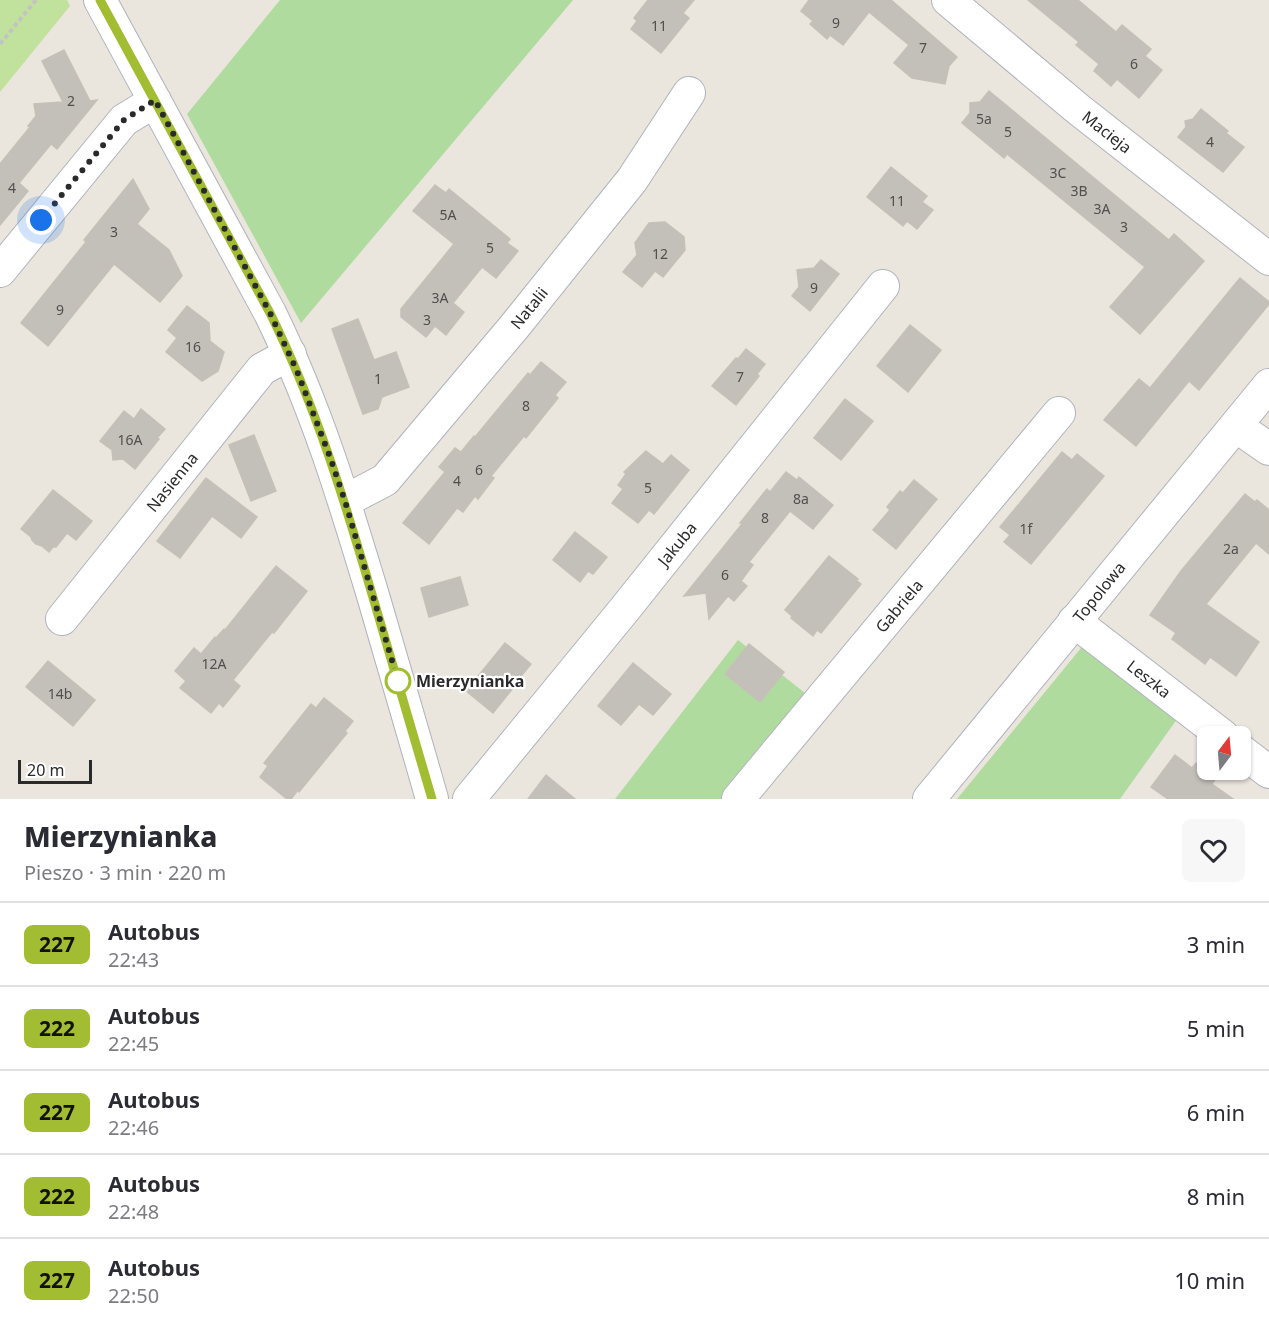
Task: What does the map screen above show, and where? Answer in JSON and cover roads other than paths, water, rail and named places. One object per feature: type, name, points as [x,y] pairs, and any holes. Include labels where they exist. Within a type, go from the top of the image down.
[{"type":"street","points":[[100,0],[270,313],[309,398],[345,501],[432,799]]},
{"type":"street","name":"Macieja","points":[[948,0],[1078,109],[1269,259]]},
{"type":"street","name":"Natalii","points":[[345,501],[385,480],[514,327],[632,180],[689,93]]},
{"type":"street","points":[[0,271],[124,120],[155,100]]},
{"type":"street","name":"Jakuba","points":[[469,799],[632,601],[883,286]]},
{"type":"street","name":"Nasienna","points":[[62,619],[262,369],[290,354]]},
{"type":"street","name":"Topolowa","points":[[929,799],[1269,385]]},
{"type":"street","name":"Gabriela","points":[[738,799],[1059,413]]},
{"type":"street","points":[[1236,426],[1269,449]]},
{"type":"street","name":"Leszka","points":[[1074,621],[1210,726]]},
{"type":"street","points":[[1251,758],[1269,772]]},
{"type":"place","name":"Mierzynianka","points":[[398,681]]}]
